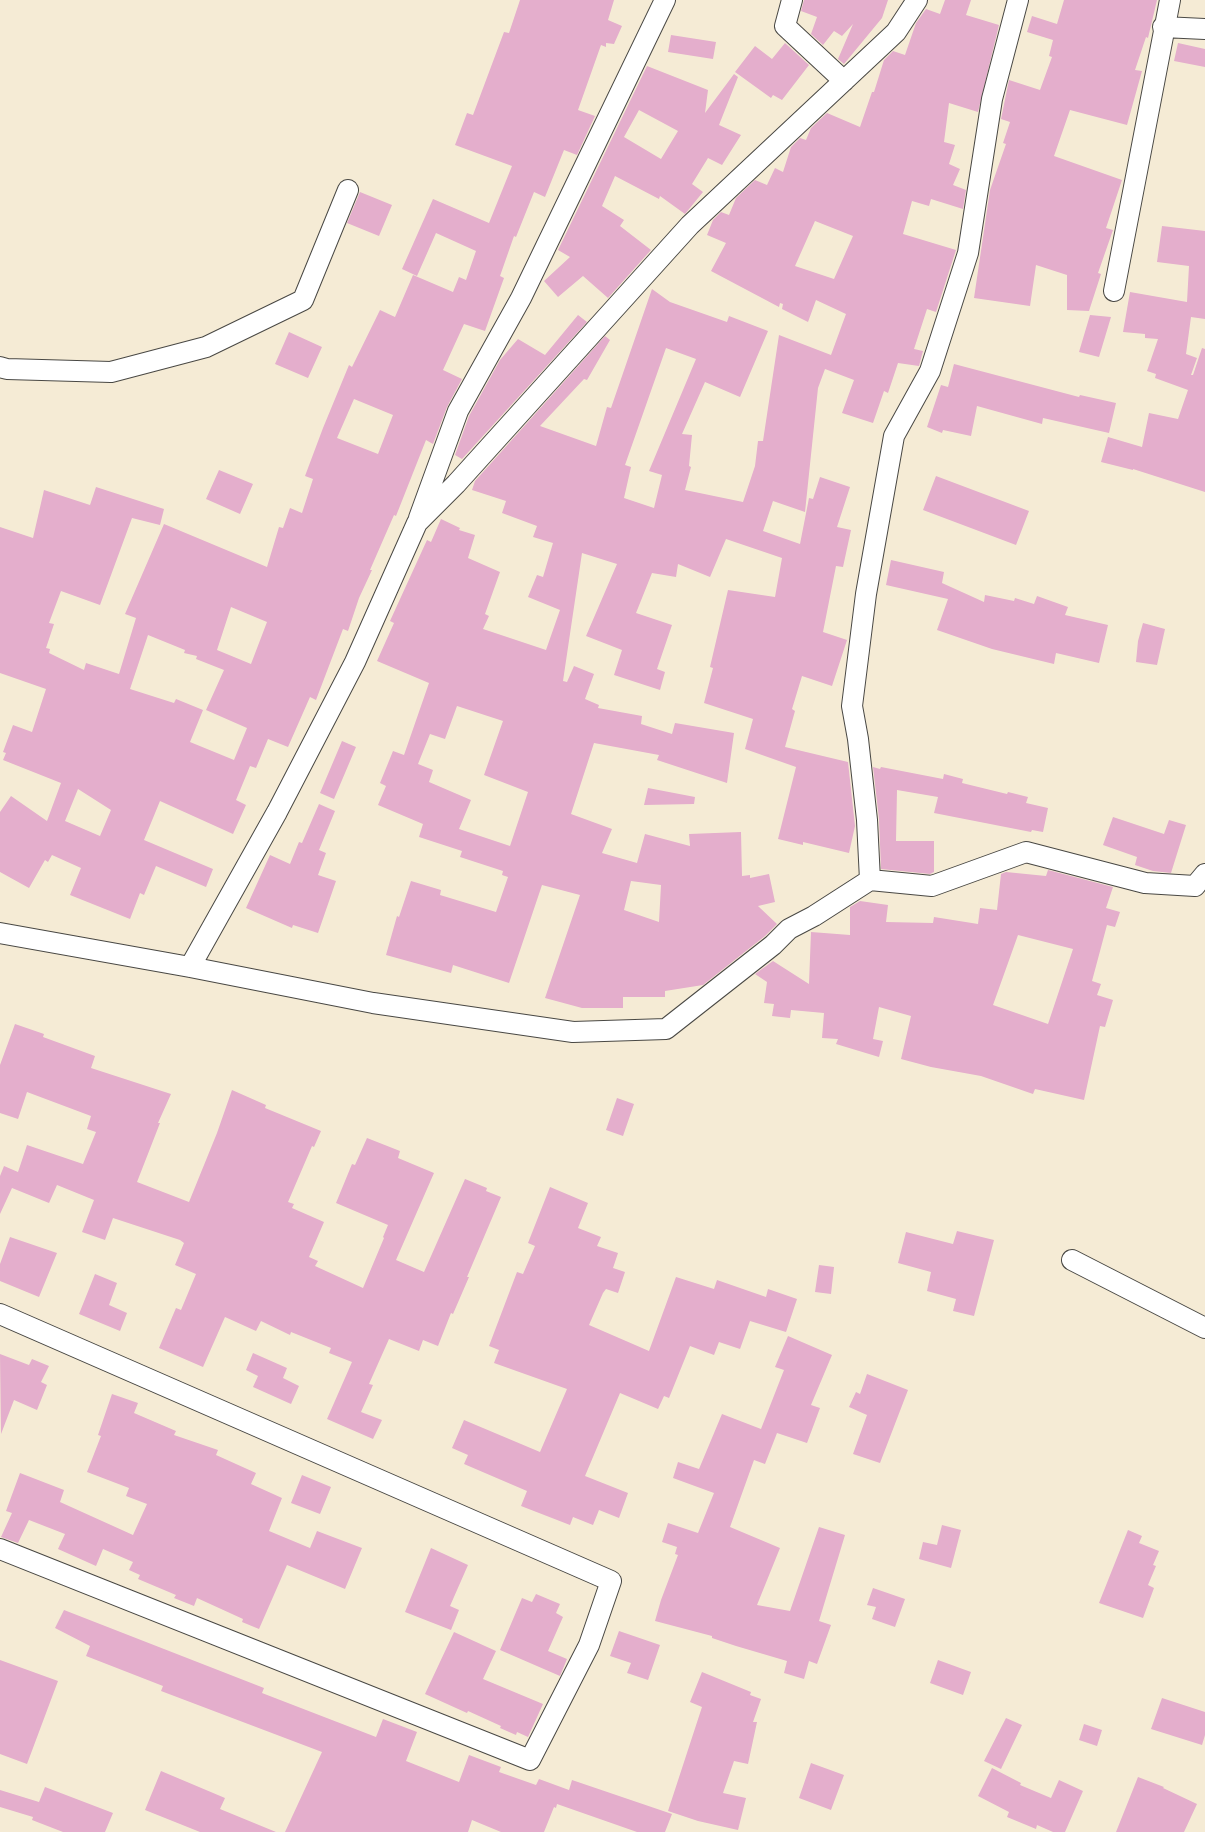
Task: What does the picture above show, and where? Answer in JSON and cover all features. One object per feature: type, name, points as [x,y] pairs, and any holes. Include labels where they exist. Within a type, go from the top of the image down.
[{"type":"street","points":[[190,966],[277,812],[355,662],[417,523],[458,411],[521,298],[665,0]]},
{"type":"street","points":[[792,0],[785,26],[844,81]]},
{"type":"street","points":[[417,523],[456,484],[690,225],[896,32],[917,0]]},
{"type":"street","points":[[870,880],[867,820],[852,706],[866,594],[894,436],[930,371],[968,253],[992,99],[1018,0]]},
{"type":"street","points":[[1114,291],[1170,0]]},
{"type":"street","points":[[1163,27],[1205,29]]},
{"type":"street","points":[[0,367],[111,372],[206,347],[303,300],[348,190]]},
{"type":"street","points":[[0,933],[190,966],[373,1003],[573,1032],[666,1029],[773,945],[789,929],[814,916],[870,880],[932,886],[1026,852],[1144,883],[1195,886],[1205,874]]},
{"type":"street","points":[[1072,1260],[1205,1328]]},
{"type":"street","points":[[0,1314],[611,1581],[589,1645],[530,1760],[0,1549]]},
{"type":"building","points":[[520,0],[614,0],[608,20],[622,26],[614,44],[606,43],[606,47],[601,45],[578,110],[595,116],[577,155],[564,150],[545,197],[534,192],[516,237],[514,236],[500,276],[504,278],[485,331],[464,324],[443,370],[462,379],[447,407],[433,444],[426,440],[396,516],[394,515],[370,570],[372,570],[359,598],[348,631],[343,629],[316,700],[310,697],[288,747],[268,739],[256,768],[250,766],[236,800],[246,805],[233,834],[160,801],[144,840],[213,869],[206,887],[156,866],[144,895],[140,893],[130,919],[70,895],[81,868],[52,855],[48,862],[45,860],[29,888],[0,872],[0,812],[11,796],[47,821],[61,783],[3,760],[6,753],[3,752],[13,725],[32,732],[46,689],[0,673],[0,527],[33,538],[44,490],[90,505],[96,487],[164,509],[160,525],[132,518],[100,605],[61,591],[49,623],[54,624],[46,648],[50,649],[49,653],[84,670],[86,663],[119,674],[136,618],[125,614],[164,524],[267,567],[279,527],[283,528],[290,508],[302,513],[313,479],[305,476],[323,428],[349,365],[352,367],[380,310],[395,317],[413,275],[453,292],[459,277],[466,280],[476,251],[436,233],[417,276],[402,269],[433,199],[489,223],[512,166],[455,145],[467,113],[473,115],[504,32],[509,33]],"holes":[[[354,399],[393,415],[378,454],[337,438]],[[231,607],[267,622],[251,664],[217,650]],[[148,635],[185,650],[184,653],[197,656],[196,659],[224,670],[206,710],[247,728],[234,760],[190,742],[203,710],[176,699],[174,703],[130,689]],[[78,789],[111,810],[100,836],[65,821]]]},
{"type":"building","points":[[804,0],[888,0],[882,18],[844,64],[838,59],[853,24],[842,36],[834,31],[823,45],[811,34],[817,17],[801,11]]},
{"type":"building","points":[[945,0],[971,0],[966,15],[999,25],[978,112],[949,103],[944,142],[955,145],[949,164],[960,169],[953,185],[966,190],[963,209],[931,199],[929,206],[912,201],[903,234],[956,250],[936,312],[927,309],[914,349],[923,351],[919,366],[898,363],[888,393],[884,391],[873,423],[842,413],[854,380],[825,369],[818,388],[805,512],[773,501],[763,531],[800,544],[809,498],[813,499],[820,477],[850,487],[837,527],[851,530],[843,567],[836,566],[823,632],[847,640],[832,686],[802,676],[792,709],[795,711],[785,747],[848,762],[855,826],[849,853],[803,842],[803,845],[778,839],[796,767],[745,749],[753,719],[704,703],[728,590],[775,597],[782,558],[726,539],[710,577],[678,564],[676,577],[652,573],[636,613],[672,625],[657,669],[665,672],[660,690],[614,675],[622,650],[586,636],[617,564],[582,553],[563,681],[567,682],[574,666],[594,674],[585,699],[599,705],[598,708],[642,716],[641,724],[672,734],[675,723],[734,733],[727,783],[657,760],[659,755],[594,743],[571,814],[612,829],[602,853],[637,863],[645,834],[690,846],[689,834],[741,832],[742,876],[750,875],[750,878],[769,874],[775,902],[758,906],[777,924],[703,985],[665,991],[665,997],[623,997],[623,1008],[582,1008],[545,998],[580,895],[542,885],[509,983],[453,965],[451,973],[386,955],[397,916],[399,917],[411,881],[441,890],[440,895],[496,912],[508,877],[502,875],[503,871],[460,857],[462,851],[419,837],[423,824],[378,805],[386,786],[380,783],[393,751],[404,755],[429,683],[377,661],[394,623],[390,621],[427,540],[431,542],[441,519],[460,528],[459,530],[475,535],[468,558],[500,572],[485,614],[489,616],[483,629],[546,650],[560,610],[528,597],[537,575],[543,577],[553,543],[533,537],[537,526],[502,513],[506,501],[472,490],[475,481],[605,336],[610,340],[587,380],[584,379],[540,426],[596,446],[607,407],[611,408],[652,289],[670,302],[727,322],[729,316],[768,331],[740,397],[705,382],[682,434],[692,435],[689,466],[691,467],[685,490],[743,502],[755,466],[758,441],[763,441],[779,335],[831,355],[846,314],[816,300],[808,322],[782,309],[783,304],[780,303],[779,307],[711,271],[726,243],[707,235],[713,220],[721,212],[729,215],[736,198],[755,180],[767,185],[775,168],[783,172],[791,147],[800,138],[806,140],[811,128],[827,113],[860,127],[884,60],[893,51],[905,55],[916,23],[926,9],[940,14]],"holes":[[[815,221],[853,236],[834,279],[795,266]],[[666,348],[696,359],[649,471],[662,475],[654,508],[624,498],[631,467],[625,465]],[[457,706],[503,721],[484,775],[528,792],[510,846],[459,829],[471,800],[429,782],[433,770],[418,764],[430,734],[445,739]],[[631,881],[661,885],[659,922],[624,910]]]},
{"type":"building","points":[[1064,0],[1157,0],[1148,38],[1146,37],[1135,70],[1142,71],[1127,125],[1070,110],[1054,156],[1122,180],[1106,228],[1113,230],[1098,273],[1101,274],[1089,311],[1067,310],[1067,275],[1036,265],[1030,306],[974,298],[990,190],[1006,144],[1003,143],[1010,122],[1001,119],[1009,80],[1040,90],[1052,57],[1049,56],[1053,40],[1027,32],[1032,16],[1057,24]]},
{"type":"building","points":[[671,35],[716,42],[713,59],[668,52]]},
{"type":"building","points":[[785,43],[809,65],[782,100],[773,95],[771,98],[735,72],[755,46],[772,59]]},
{"type":"building","points":[[1178,43],[1205,49],[1205,67],[1174,61]]},
{"type":"building","points":[[647,66],[708,90],[705,113],[734,74],[738,77],[719,125],[741,135],[722,165],[708,158],[692,184],[703,192],[685,214],[660,196],[659,199],[615,176],[602,206],[624,220],[620,226],[651,250],[608,298],[583,276],[558,297],[544,281],[570,257],[558,250]],"holes":[[[639,110],[678,131],[661,159],[624,137]]]},
{"type":"building","points":[[360,192],[392,205],[379,236],[347,223]]},
{"type":"building","points":[[1162,226],[1205,231],[1205,319],[1191,317],[1186,354],[1197,358],[1191,375],[1193,375],[1202,348],[1205,349],[1205,492],[1133,469],[1101,462],[1108,437],[1142,447],[1149,413],[1178,419],[1188,390],[1155,378],[1156,374],[1147,371],[1158,339],[1145,338],[1145,334],[1123,332],[1130,292],[1187,302],[1189,266],[1157,262]]},
{"type":"building","points":[[578,315],[587,322],[462,459],[455,455],[469,416],[500,360],[518,339],[545,355]]},
{"type":"building","points":[[1090,315],[1111,317],[1099,357],[1079,352]]},
{"type":"building","points":[[289,332],[322,347],[308,378],[275,364]]},
{"type":"building","points":[[954,364],[1079,397],[1080,395],[1116,403],[1109,433],[1043,418],[1042,424],[977,406],[971,436],[943,430],[942,433],[927,427],[941,385],[948,387]]},
{"type":"building","points":[[219,470],[253,484],[240,514],[206,499]]},
{"type":"building","points":[[936,476],[1029,511],[1016,545],[923,510]]},
{"type":"building","points":[[891,560],[944,572],[942,583],[984,602],[985,595],[1014,601],[1015,598],[1034,604],[1037,596],[1068,607],[1065,615],[1108,625],[1099,663],[1056,653],[1054,664],[992,649],[937,630],[948,599],[886,585]]},
{"type":"building","points":[[1143,623],[1165,629],[1157,665],[1136,662]]},
{"type":"building","points":[[342,741],[356,747],[334,799],[320,793]]},
{"type":"building","points":[[873,767],[943,779],[944,774],[963,779],[962,783],[1028,797],[1026,803],[1048,808],[1043,832],[1032,830],[1031,832],[934,813],[938,797],[897,790],[896,841],[934,841],[934,872],[930,874],[881,869],[879,819]]},
{"type":"building","points":[[648,788],[695,797],[694,804],[644,805]]},
{"type":"building","points":[[319,804],[335,811],[319,850],[326,853],[318,875],[336,881],[318,933],[293,925],[292,928],[246,908],[270,855],[290,864]]},
{"type":"building","points":[[1113,817],[1164,834],[1169,820],[1186,825],[1171,873],[1153,871],[1135,865],[1137,857],[1103,845]]},
{"type":"building","points":[[1048,870],[1113,887],[1106,908],[1120,912],[1115,927],[1107,925],[1092,981],[1101,984],[1097,995],[1113,1000],[1105,1027],[1100,1026],[1084,1100],[1035,1089],[1033,1094],[981,1076],[901,1059],[911,1016],[879,1007],[873,1039],[883,1041],[879,1057],[836,1044],[838,1039],[822,1038],[824,1013],[791,1010],[790,1018],[772,1016],[774,1004],[764,1003],[767,982],[755,974],[773,961],[809,984],[811,932],[850,935],[850,907],[860,901],[888,905],[886,922],[933,923],[934,917],[978,924],[980,908],[997,910],[1001,874],[1006,872],[1046,876]],"holes":[[[1018,935],[1073,949],[1048,1024],[993,1005]]]},
{"type":"building","points":[[15,1024],[95,1056],[91,1068],[171,1094],[137,1182],[189,1202],[232,1090],[266,1105],[265,1108],[321,1131],[314,1147],[312,1146],[288,1202],[294,1204],[292,1208],[324,1222],[309,1257],[318,1261],[315,1266],[363,1288],[388,1225],[336,1203],[352,1164],[355,1165],[367,1138],[400,1151],[398,1158],[434,1173],[396,1260],[424,1272],[465,1179],[501,1197],[438,1346],[423,1340],[419,1351],[389,1339],[369,1384],[373,1385],[361,1412],[382,1420],[373,1439],[327,1419],[352,1362],[329,1353],[331,1348],[291,1332],[290,1335],[261,1321],[256,1331],[225,1317],[203,1367],[159,1348],[176,1308],[181,1310],[196,1274],[175,1265],[184,1243],[180,1240],[113,1218],[105,1240],[82,1232],[94,1200],[57,1185],[49,1203],[12,1188],[0,1214],[0,1176],[4,1166],[18,1172],[27,1145],[83,1164],[96,1132],[87,1129],[91,1116],[27,1092],[18,1119],[0,1113],[0,1065]]},
{"type":"building","points":[[617,1098],[634,1104],[623,1136],[606,1130]]},
{"type":"building","points":[[550,1187],[588,1203],[578,1228],[601,1237],[597,1246],[618,1253],[613,1268],[625,1272],[618,1293],[606,1289],[603,1293],[589,1325],[649,1351],[676,1277],[714,1289],[717,1280],[766,1297],[768,1289],[797,1299],[786,1332],[750,1321],[740,1349],[719,1342],[714,1355],[690,1346],[669,1398],[664,1396],[658,1409],[620,1393],[585,1476],[628,1493],[619,1518],[599,1510],[593,1525],[573,1517],[570,1525],[521,1506],[527,1491],[464,1464],[468,1455],[452,1448],[464,1420],[540,1452],[567,1389],[494,1363],[499,1350],[489,1346],[517,1272],[523,1274],[535,1246],[528,1243]]},
{"type":"building","points":[[957,1231],[994,1240],[974,1316],[953,1311],[956,1299],[927,1291],[931,1272],[898,1263],[906,1232],[953,1244]]},
{"type":"building","points":[[10,1237],[57,1253],[39,1297],[0,1281],[0,1264]]},
{"type":"building","points":[[819,1265],[834,1267],[831,1294],[815,1292]]},
{"type":"building","points":[[95,1274],[117,1283],[109,1305],[127,1313],[120,1331],[79,1314]]},
{"type":"building","points":[[788,1336],[832,1355],[811,1405],[820,1408],[807,1443],[777,1433],[765,1464],[754,1460],[730,1527],[780,1548],[757,1605],[790,1611],[819,1527],[845,1535],[819,1621],[831,1625],[817,1664],[809,1661],[804,1679],[784,1673],[787,1661],[712,1638],[712,1636],[655,1621],[678,1555],[675,1554],[677,1547],[662,1542],[668,1523],[698,1533],[714,1493],[673,1478],[678,1462],[699,1469],[722,1414],[761,1429],[784,1370],[775,1367]]},
{"type":"building","points":[[253,1353],[287,1368],[283,1378],[299,1386],[291,1404],[253,1387],[258,1376],[246,1370]]},
{"type":"building","points":[[0,1354],[29,1365],[32,1359],[49,1366],[41,1382],[47,1385],[37,1410],[14,1400],[1,1434]]},
{"type":"building","points":[[867,1374],[908,1390],[880,1463],[853,1454],[867,1415],[849,1407],[856,1392],[860,1394]]},
{"type":"building","points":[[112,1394],[138,1403],[134,1413],[176,1431],[174,1435],[218,1450],[216,1455],[256,1473],[251,1484],[282,1498],[269,1531],[310,1548],[317,1531],[362,1548],[345,1589],[287,1565],[259,1629],[197,1598],[194,1606],[174,1598],[176,1595],[138,1579],[140,1575],[129,1570],[133,1562],[103,1549],[96,1566],[58,1549],[65,1534],[29,1520],[18,1543],[1,1537],[12,1513],[6,1511],[20,1473],[64,1490],[60,1502],[133,1535],[147,1504],[126,1496],[129,1488],[87,1472],[101,1436],[98,1435]]},
{"type":"building","points":[[302,1475],[331,1487],[320,1514],[291,1503]]},
{"type":"building","points":[[942,1525],[961,1530],[951,1568],[919,1559],[923,1542],[937,1545]]},
{"type":"building","points":[[1128,1530],[1142,1536],[1139,1543],[1159,1551],[1148,1585],[1154,1588],[1143,1618],[1099,1603]]},
{"type":"building","points":[[431,1548],[468,1565],[450,1606],[459,1610],[451,1630],[405,1612]]},
{"type":"building","points":[[873,1588],[905,1599],[895,1627],[872,1619],[876,1607],[867,1605]]},
{"type":"building","points":[[536,1594],[560,1604],[556,1613],[563,1617],[548,1651],[567,1659],[560,1676],[500,1650],[522,1598],[532,1602]]},
{"type":"building","points":[[64,1610],[264,1688],[262,1693],[376,1737],[383,1719],[417,1732],[406,1761],[459,1782],[469,1755],[501,1767],[499,1772],[536,1785],[539,1779],[569,1790],[572,1780],[672,1814],[665,1832],[637,1832],[557,1804],[544,1832],[501,1832],[472,1820],[468,1832],[285,1832],[322,1752],[161,1691],[163,1686],[86,1656],[90,1646],[55,1628]]},
{"type":"building","points":[[619,1631],[660,1645],[648,1680],[627,1673],[631,1663],[610,1656]]},
{"type":"building","points":[[454,1632],[496,1651],[483,1679],[543,1704],[528,1737],[517,1732],[516,1735],[468,1711],[467,1713],[425,1694]]},
{"type":"building","points":[[0,1660],[58,1681],[27,1764],[0,1754]]},
{"type":"building","points":[[938,1660],[971,1672],[963,1695],[930,1683]]},
{"type":"building","points":[[702,1672],[751,1692],[750,1695],[761,1699],[753,1722],[757,1722],[748,1764],[734,1761],[723,1793],[746,1798],[738,1830],[668,1811],[702,1707],[690,1702]]},
{"type":"building","points":[[1162,1698],[1205,1712],[1205,1735],[1202,1745],[1151,1729]]},
{"type":"building","points":[[1006,1718],[1022,1725],[1001,1769],[984,1761]]},
{"type":"building","points":[[1084,1724],[1102,1730],[1097,1746],[1079,1740]]},
{"type":"building","points":[[811,1763],[844,1775],[831,1810],[799,1798]]},
{"type":"building","points":[[992,1768],[1021,1783],[1020,1785],[1051,1798],[1059,1780],[1083,1791],[1065,1832],[1053,1832],[1037,1825],[1036,1829],[1007,1817],[1009,1812],[978,1796]]},
{"type":"building","points":[[161,1771],[225,1798],[220,1809],[276,1832],[200,1832],[145,1810]]},
{"type":"building","points":[[1138,1777],[1197,1804],[1184,1832],[1116,1832]]},
{"type":"building","points":[[45,1787],[113,1813],[105,1832],[63,1832],[32,1820],[33,1817],[0,1807],[0,1790],[39,1802]]}]
